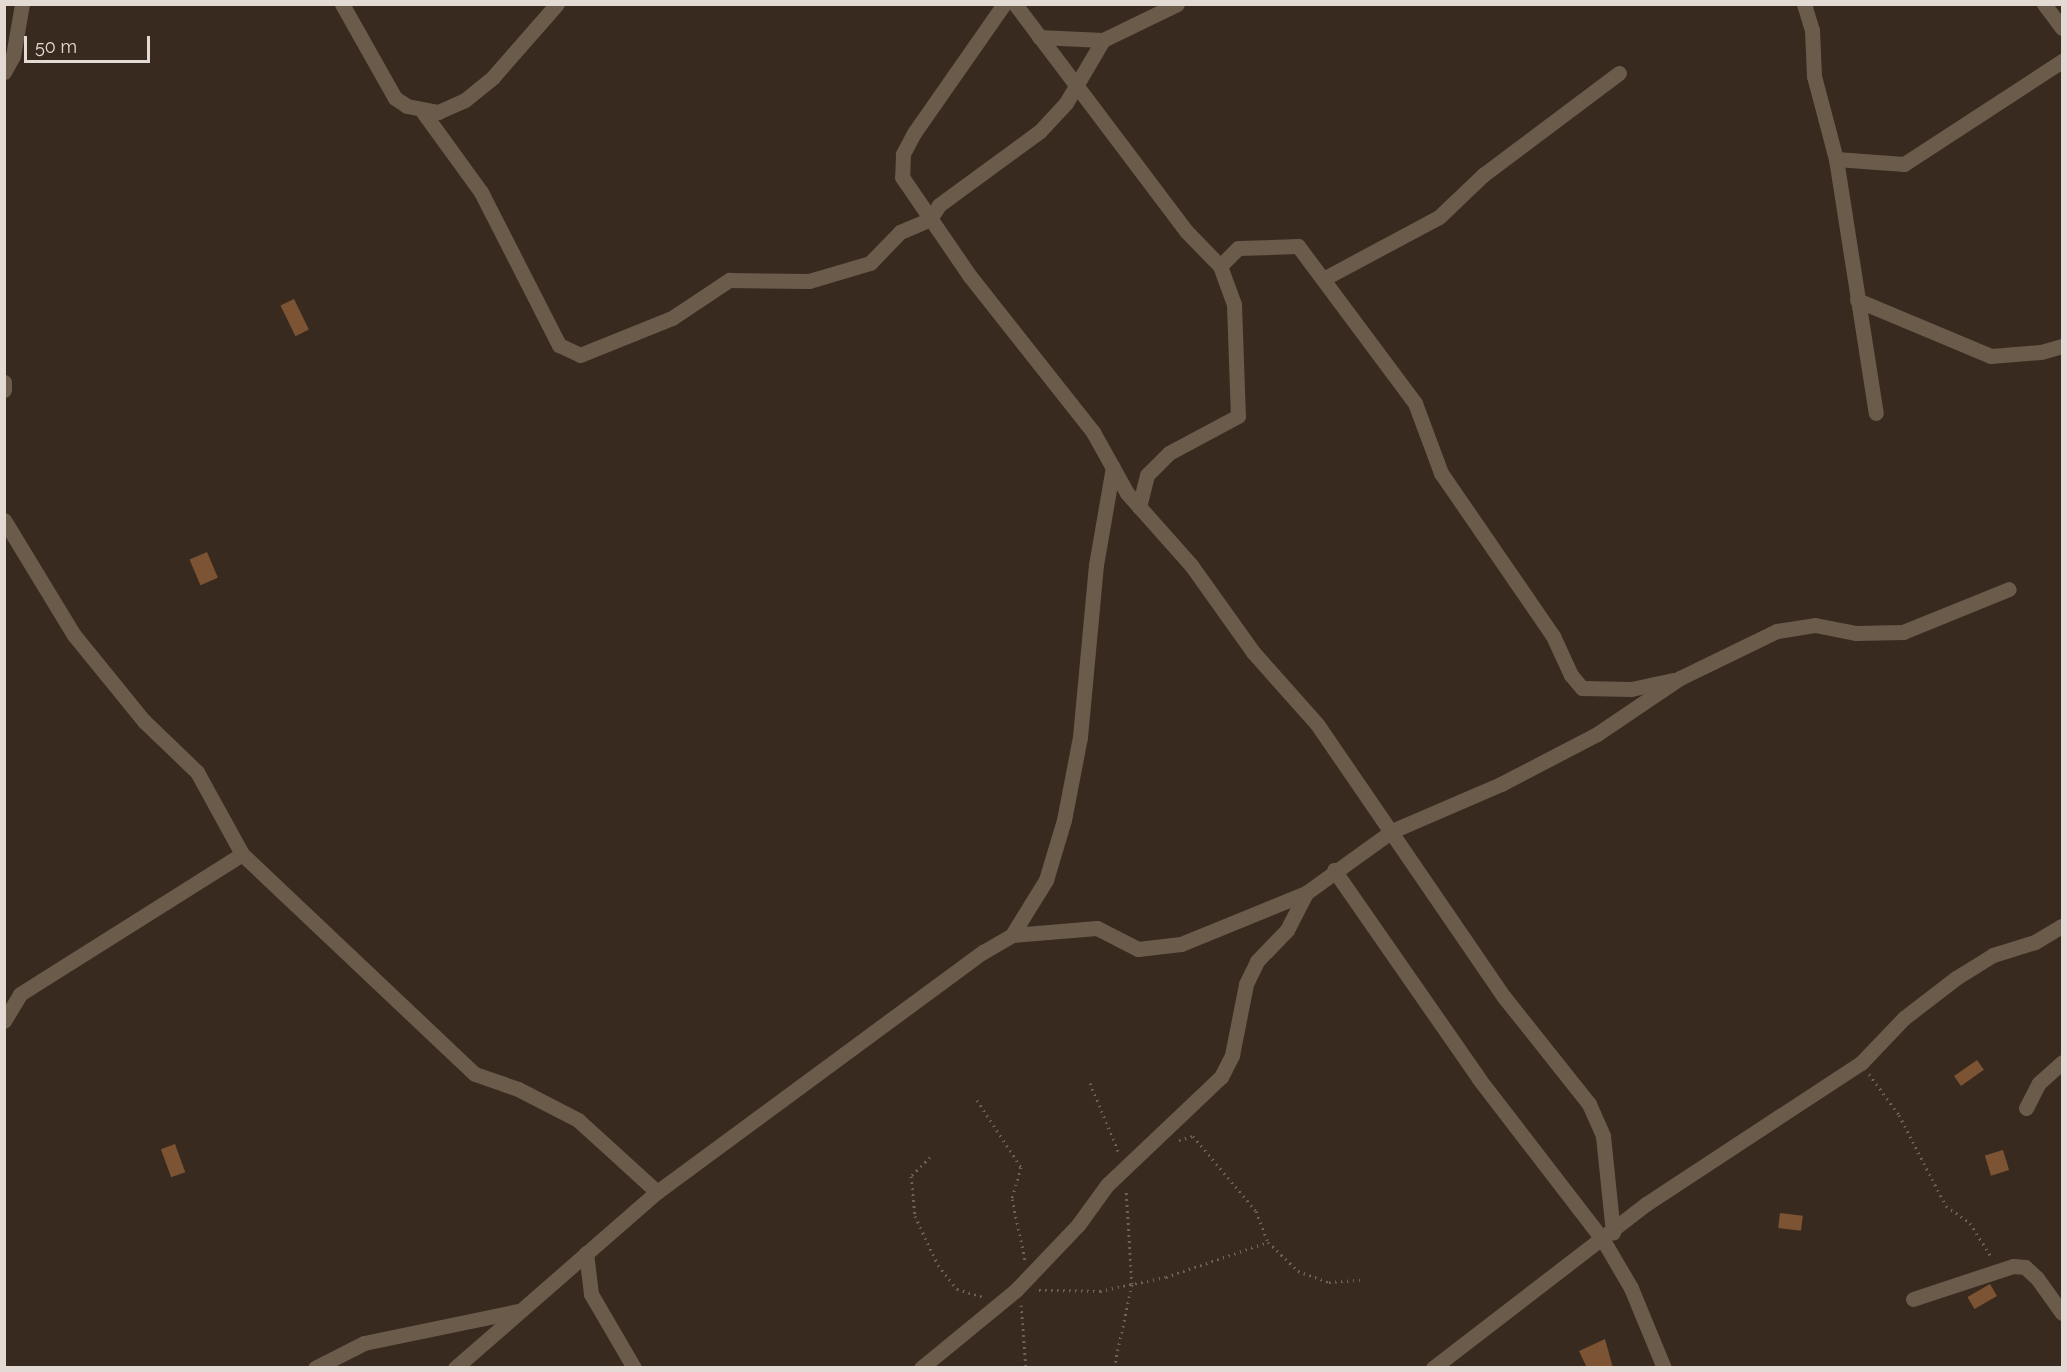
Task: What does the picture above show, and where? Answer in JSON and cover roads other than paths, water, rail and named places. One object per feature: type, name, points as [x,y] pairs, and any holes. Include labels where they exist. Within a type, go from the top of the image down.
[{"type":"street","points":[[4,72],[13,56],[22,4]]},
{"type":"street","points":[[342,4],[395,98],[423,112],[438,112],[465,100],[493,77],[557,4]]},
{"type":"street","points":[[1004,4],[936,97],[903,154],[902,177],[930,219],[1086,423],[1139,507],[1191,565],[1253,652],[1317,724],[1504,997],[1589,1104],[1603,1136],[1608,1236]]},
{"type":"street","points":[[1015,4],[1186,231],[1220,266],[1234,304],[1238,332],[1238,416],[1169,453],[1147,475],[1139,507]]},
{"type":"street","points":[[1039,37],[1103,40],[1178,4]]},
{"type":"street","points":[[1804,4],[1812,30],[1814,76],[1836,159],[1876,413]]},
{"type":"street","points":[[2044,4],[2062,28]]},
{"type":"street","points":[[423,112],[481,192],[559,345],[580,355],[672,318],[729,280],[809,281],[870,263],[900,232],[930,219],[948,198],[1040,131],[1076,87],[1103,40]]},
{"type":"street","points":[[1836,159],[1904,164],[2062,61]]},
{"type":"street","points":[[1325,278],[1439,217],[1483,175],[1619,73]]},
{"type":"street","points":[[1220,266],[1238,248],[1285,243],[1298,246],[1325,278],[1415,403],[1441,472],[1553,636],[1571,675],[1582,688],[1630,688],[1680,678]]},
{"type":"street","points":[[1857,300],[1991,356],[2041,352],[2062,346]]},
{"type":"street","points":[[4,382],[4,390]]},
{"type":"street","points":[[1012,935],[1046,880],[1064,820],[1080,737],[1096,565],[1113,467]]},
{"type":"street","points":[[4,520],[74,635],[144,721],[197,772],[242,854],[475,1074],[518,1089],[578,1120],[657,1192]]},
{"type":"street","points":[[455,1368],[657,1192],[982,952],[1012,935],[1097,928],[1138,949],[1159,949],[1240,924],[1306,893],[1334,870],[1392,831],[1501,784],[1597,734],[1680,678],[1777,631],[1815,625],[1856,633],[1903,632],[2009,589]]},
{"type":"street","points":[[4,1021],[20,994],[242,854]]},
{"type":"street","points":[[1334,870],[1479,1079],[1608,1236],[1664,1368]]},
{"type":"street","points":[[921,1368],[1024,1282],[1124,1169],[1221,1077],[1232,1055],[1246,984],[1257,962],[1287,930],[1306,893]]},
{"type":"street","points":[[1433,1368],[1714,1157],[1861,1063],[1904,1018],[1956,978],[1993,955],[2035,942],[2062,926]]},
{"type":"street","points":[[2026,1108],[2039,1083],[2062,1062]]},
{"type":"street","points":[[586,1252],[591,1294],[634,1368]]},
{"type":"street","points":[[1913,1299],[2002,1268],[2025,1267],[2062,1313]]},
{"type":"street","points":[[315,1368],[364,1343],[521,1311]]}]
